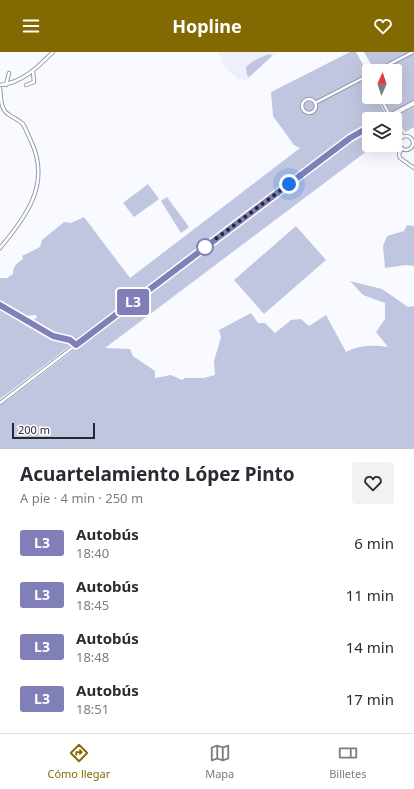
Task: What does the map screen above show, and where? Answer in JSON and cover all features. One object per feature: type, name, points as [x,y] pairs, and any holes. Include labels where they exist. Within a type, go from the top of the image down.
[{"type":"main road","points":[[399,112],[414,103]]},
{"type":"main road","points":[[0,305],[53,336],[70,340],[76,345],[350,138],[362,131]]},
{"type":"street","points":[[0,85],[6,85],[33,72],[53,52]]},
{"type":"street","points":[[391,64],[413,52]]},
{"type":"street","points":[[26,85],[34,82],[33,72]]},
{"type":"street","points":[[6,85],[8,73]]},
{"type":"street","points":[[315,103],[362,80]]},
{"type":"street","points":[[0,88],[1,106],[7,114],[17,119],[25,128],[37,155],[40,173],[25,217],[0,248]]},
{"type":"street","points":[[307,99],[311,99],[315,103],[315,108],[312,112],[306,112],[302,108],[303,102],[307,99]]},
{"type":"street","points":[[402,137],[411,137],[413,144],[409,149],[402,148]]},
{"type":"street","points":[[400,152],[400,158],[414,168]]},
{"type":"street","points":[[0,403],[76,345]]},
{"type":"shaded area","points":[[219,52],[277,52],[245,82],[241,78],[238,80],[221,62],[223,60],[219,56]]},
{"type":"shaded area","points":[[350,52],[356,52],[363,64],[362,104],[380,104],[385,112],[362,112],[362,127],[353,132],[78,340],[55,334],[33,321],[37,317],[36,315],[24,316],[0,302],[0,278],[7,278],[13,274],[15,265],[23,259],[22,256],[40,247],[42,240],[64,222],[71,223],[84,217],[130,278],[300,148],[294,145],[273,116],[271,92]]},
{"type":"shaded area","points":[[364,52],[414,52],[414,100],[391,112],[387,104],[402,104],[402,64],[371,64]]},
{"type":"shaded area","points":[[270,54],[272,56],[249,77],[247,75],[246,67],[257,59]]},
{"type":"shaded area","points":[[414,107],[414,127],[405,132],[402,127],[402,113]]},
{"type":"shaded area","points":[[362,134],[362,152],[366,152],[105,348],[130,349],[133,356],[155,371],[155,378],[171,375],[182,380],[185,378],[204,378],[215,375],[214,361],[221,337],[219,330],[251,313],[258,323],[265,323],[275,333],[291,320],[301,319],[309,326],[326,315],[346,352],[367,346],[388,347],[376,332],[385,319],[385,303],[363,295],[350,281],[382,289],[408,307],[414,306],[414,449],[0,449],[0,406]]},
{"type":"shaded area","points":[[148,184],[159,199],[134,217],[123,203]]},
{"type":"shaded area","points":[[167,197],[189,227],[181,233],[161,201]]},
{"type":"shaded area","points":[[407,225],[414,226],[414,266],[406,265],[385,268],[383,246],[387,236],[404,231]]},
{"type":"shaded area","points":[[296,226],[326,260],[264,314],[234,280]]},
{"type":"shaded area","points":[[0,308],[52,337],[67,341],[70,346],[0,399]]},
{"type":"bus line","name":"L3","points":[[0,305],[53,336],[70,340],[76,345],[355,134],[362,130]]},
{"type":"route","points":[[205,247],[289,184]]}]
